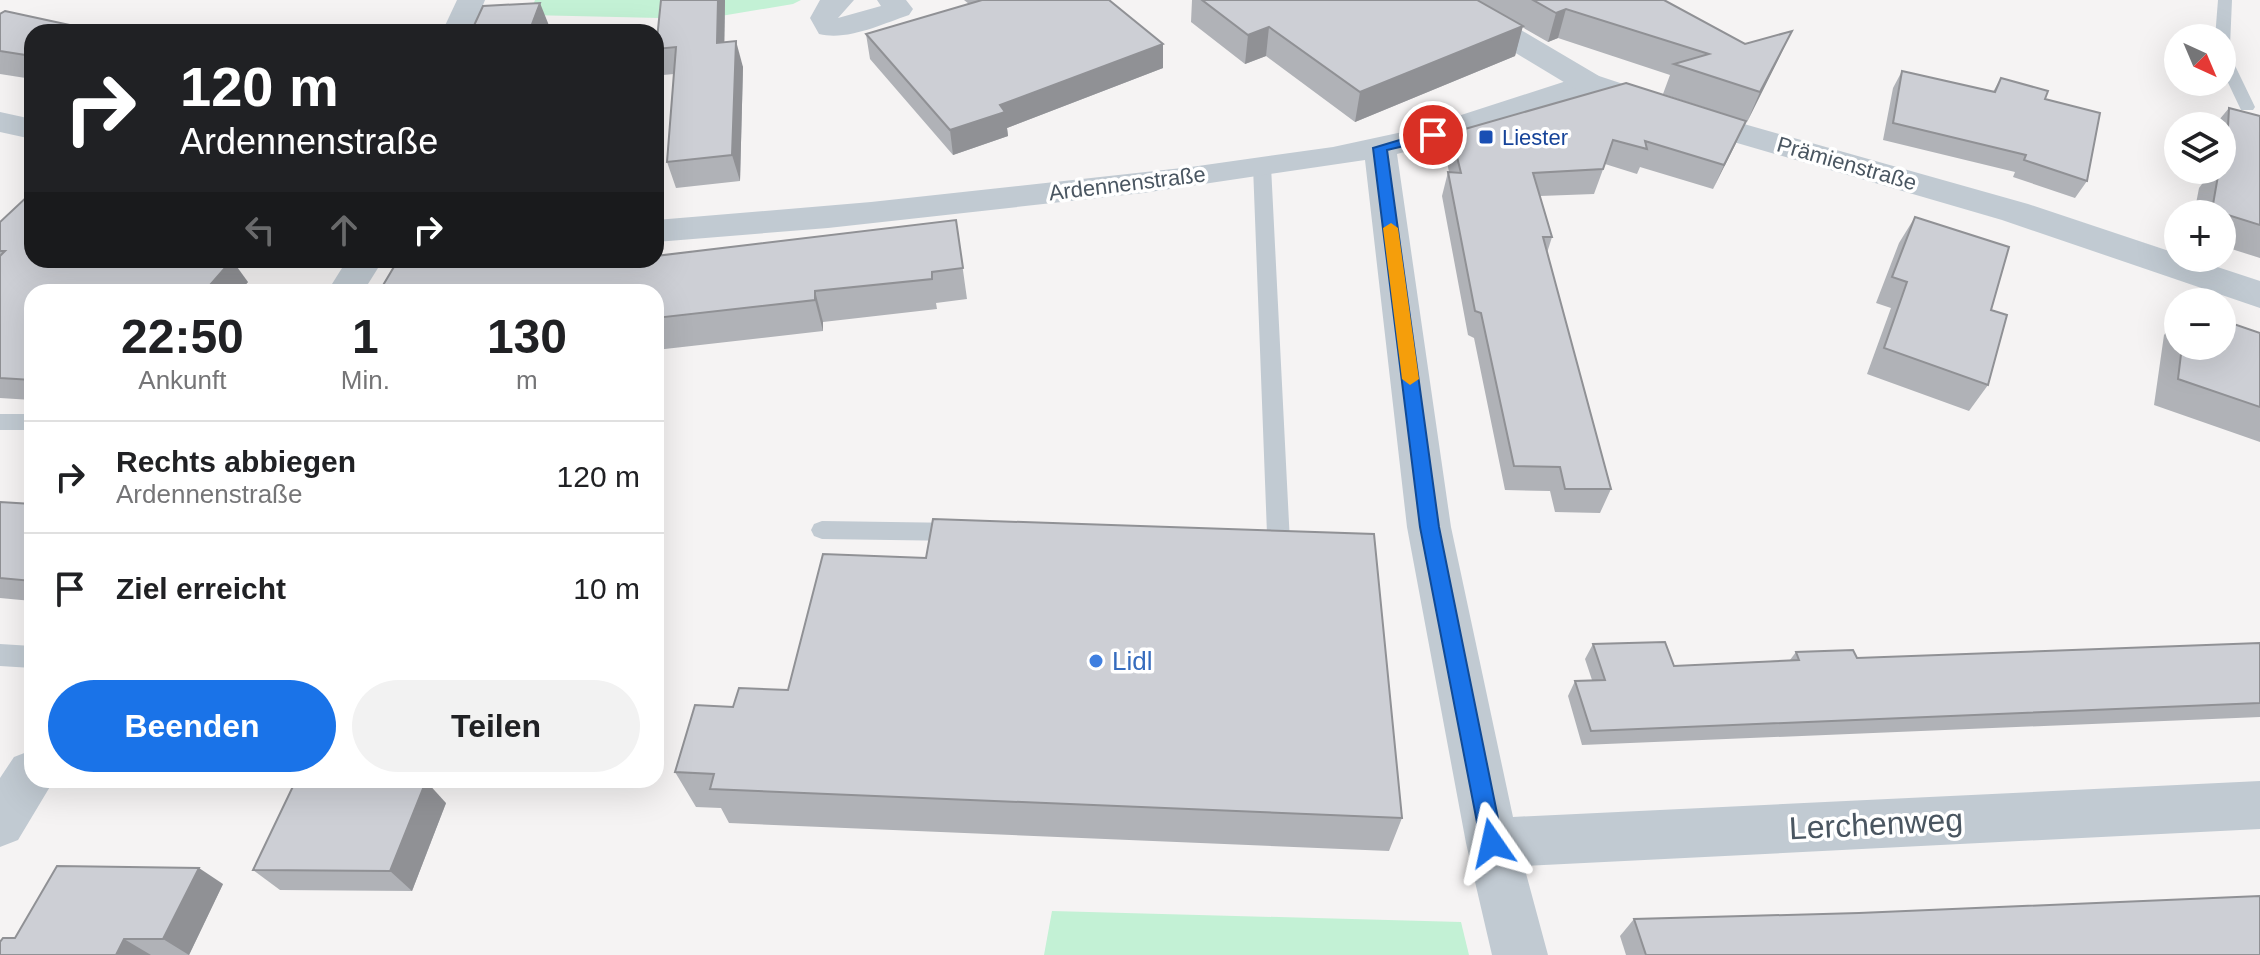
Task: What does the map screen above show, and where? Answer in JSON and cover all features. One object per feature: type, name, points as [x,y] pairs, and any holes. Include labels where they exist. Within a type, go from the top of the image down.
[{"type":"street","points":[[460,24],[471,0]]},
{"type":"street","points":[[840,0],[829,7],[824,18],[829,28],[851,25],[899,9],[891,0]]},
{"type":"street","name":"Prämienstraße","points":[[1449,0],[1588,83],[1732,131],[2015,212],[2260,295]]},
{"type":"street","name":"Ardennenstraße","points":[[664,231],[745,226],[1262,166],[1380,148],[1469,125],[1588,83]]},
{"type":"street","points":[[0,122],[24,127]]},
{"type":"street","points":[[1380,148],[1429,527],[1492,843],[1520,955]]},
{"type":"street","points":[[0,823],[24,786]]},
{"type":"street","name":"Lerchenweg","points":[[1492,843],[2260,805]]},
{"type":"lane","points":[[2223,24],[2225,0]]},
{"type":"lane","points":[[2236,83],[2247,107]]},
{"type":"lane","points":[[1248,542],[1279,543],[1262,166]]},
{"type":"lane","points":[[0,422],[24,422]]},
{"type":"lane","points":[[822,530],[977,532]]},
{"type":"lane","points":[[0,655],[24,656]]},
{"type":"green space","points":[[535,0],[801,0],[793,4],[703,19],[529,15]]},
{"type":"green space","points":[[1052,911],[1461,922],[1469,955],[1044,955]]},
{"type":"building","points":[[661,0],[718,0],[717,43],[736,41],[732,155],[667,162],[676,47],[664,48],[664,24],[659,24]]},
{"type":"building","points":[[982,0],[1109,0],[1163,44],[1000,105],[1005,112],[950,130],[866,34]]},
{"type":"building","points":[[1202,0],[1477,0],[1523,26],[1360,92],[1269,27],[1248,35]]},
{"type":"building","points":[[1533,0],[1664,0],[1745,44],[1792,31],[1760,92],[1674,64],[1709,54],[1566,9],[1556,13]]},
{"type":"building","points":[[540,3],[532,24],[475,24],[483,6]]},
{"type":"building","points":[[5,11],[65,24],[24,24],[24,55],[0,51],[0,14]]},
{"type":"building","points":[[1902,71],[1995,92],[2001,78],[2048,91],[2045,99],[2100,113],[2087,181],[2024,160],[2026,155],[1893,123]]},
{"type":"building","points":[[1626,83],[1746,121],[1724,165],[1645,141],[1647,149],[1613,140],[1603,169],[1533,173],[1552,237],[1543,237],[1611,489],[1565,489],[1560,467],[1514,466],[1481,313],[1475,311],[1448,172],[1461,173],[1451,133]]},
{"type":"building","points":[[2229,108],[2260,116],[2260,225],[2236,218],[2236,200],[2214,200],[2217,184],[2236,184],[2236,112],[2229,112]]},
{"type":"building","points":[[24,200],[24,268],[225,268],[211,284],[24,284],[24,380],[0,378],[0,256],[5,251],[0,251],[0,222]]},
{"type":"building","points":[[1915,217],[2009,247],[1991,310],[2007,315],[1988,385],[1884,348],[1907,282],[1892,277]]},
{"type":"building","points":[[956,220],[963,268],[932,272],[932,279],[815,291],[815,300],[664,317],[664,284],[384,284],[393,268],[664,268],[664,255]]},
{"type":"building","points":[[2236,325],[2260,333],[2260,407],[2178,379],[2180,360],[2236,360]]},
{"type":"building","points":[[0,502],[24,504],[24,580],[0,578]]},
{"type":"building","name":"Lidl","points":[[933,519],[1374,534],[1402,818],[710,789],[714,774],[675,772],[695,705],[733,707],[739,688],[788,690],[823,554],[926,558]]},
{"type":"building","points":[[1665,642],[1674,666],[1799,660],[1796,652],[1853,650],[1857,658],[2260,643],[2260,703],[1591,731],[1575,681],[1605,680],[1593,644]]},
{"type":"building","points":[[292,788],[423,788],[390,871],[253,870]]},
{"type":"building","points":[[57,866],[199,868],[163,939],[124,939],[116,955],[0,955],[0,942],[3,938],[15,938]]},
{"type":"building","points":[[2260,896],[2260,955],[1646,955],[1634,919],[1859,913]]},
{"type":"slow traffic","points":[[1391,228],[1410,379]]},
{"type":"place","name":"Liester","points":[[1486,137]]},
{"type":"place","name":"Lidl","points":[[1096,661]]},
{"type":"route","points":[[1433,135],[1380,148],[1429,527],[1492,843]]}]
